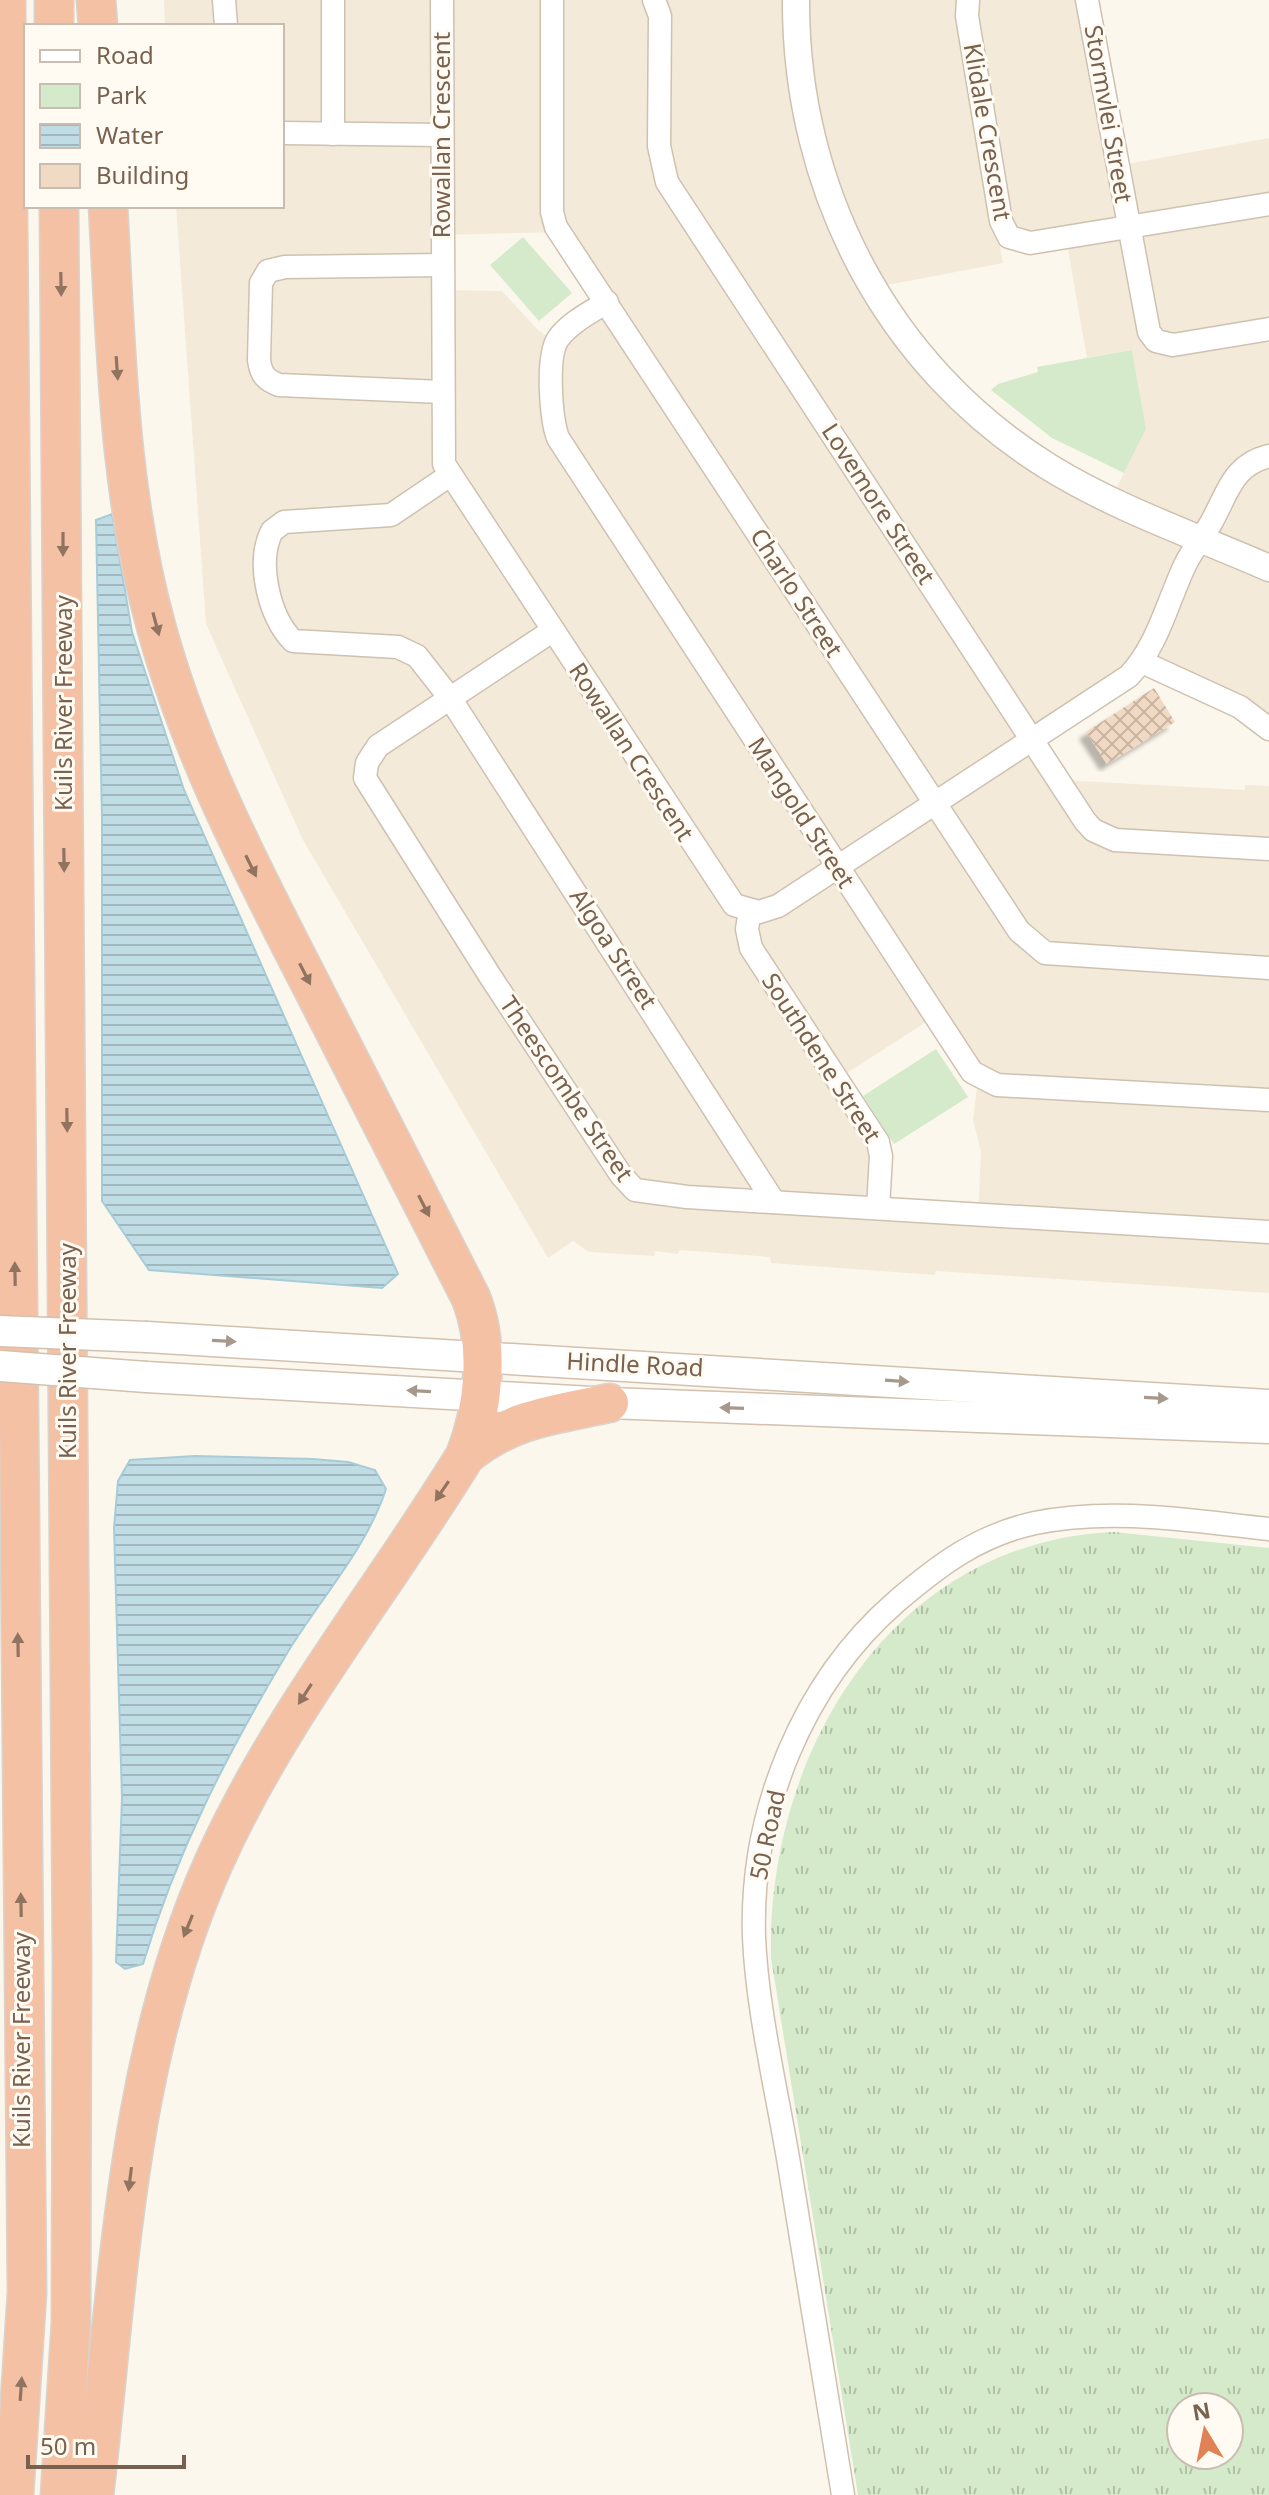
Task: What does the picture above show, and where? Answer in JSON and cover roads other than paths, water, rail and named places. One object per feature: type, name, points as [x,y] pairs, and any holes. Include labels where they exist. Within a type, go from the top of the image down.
[{"type":"highway","name":"Kuils River Freeway","points":[[6,0],[27,2293],[14,2495]]},
{"type":"highway","points":[[54,0],[54,24]]},
{"type":"highway","points":[[96,0],[98,24]]},
{"type":"highway","name":"Kuils River Freeway","points":[[59,208],[72,1961],[71,2322],[60,2495]]},
{"type":"highway","points":[[94,2495],[134,2139],[167,1990],[182,1942],[213,1863],[267,1754],[465,1456],[475,1429],[481,1356],[480,1324],[471,1298],[230,824],[173,680],[156,626],[130,506],[122,440],[108,208]]},
{"type":"highway","points":[[465,1456],[489,1436],[527,1419],[609,1403]]},
{"type":"main road","name":"Hindle Road","points":[[0,1331],[481,1356],[1269,1405]]},
{"type":"main road","name":"Hindle Road","points":[[0,1366],[609,1403],[1269,1428]]},
{"type":"street","points":[[224,0],[226,24]]},
{"type":"street","points":[[333,0],[333,134]]},
{"type":"street","name":"Rowallan Crescent","points":[[442,0],[443,459],[450,475],[728,900],[750,911]]},
{"type":"street","name":"Charlo Street","points":[[552,0],[553,217],[558,232],[1019,931],[1036,949],[1065,956],[1269,968]]},
{"type":"street","name":"Lovemore Street","points":[[654,0],[660,16],[659,146],[667,182],[1085,821],[1104,838],[1269,849]]},
{"type":"street","points":[[796,0],[800,82],[825,189],[854,257],[902,332],[959,398],[1023,450],[1079,484],[1269,568]]},
{"type":"street","name":"Klidale Crescent","points":[[968,0],[967,16],[1004,230],[1009,237],[1030,243],[1128,228]]},
{"type":"street","name":"Stormvlei Street","points":[[1087,0],[1146,325],[1156,341],[1173,345],[1269,329]]},
{"type":"street","points":[[284,133],[442,135]]},
{"type":"street","points":[[1128,228],[1269,204]]},
{"type":"street","points":[[442,265],[285,267],[268,271],[261,283],[259,360],[260,371],[268,381],[279,385],[442,392]]},
{"type":"street","name":"Mangold Street","points":[[607,302],[569,327],[555,345],[552,409],[558,438],[967,1065],[979,1078],[997,1085],[1269,1100]]},
{"type":"street","points":[[750,911],[778,906],[1129,676],[1142,662],[1186,563],[1236,474],[1245,464],[1269,456]]},
{"type":"street","name":"Algoa Street","points":[[450,475],[391,515],[284,522],[268,538],[265,578],[281,626],[293,641],[398,647],[417,656],[450,698],[774,1202]]},
{"type":"street","name":"Theescombe Street","points":[[552,631],[378,746],[367,763],[365,778],[490,976],[621,1175],[635,1190],[649,1194],[1269,1232]]},
{"type":"street","points":[[1142,662],[1240,707],[1269,729]]},
{"type":"street","name":"Southdene Street","points":[[750,911],[747,929],[751,948],[879,1146],[878,1208]]},
{"type":"street","name":"50 Road","points":[[843,2495],[756,1959],[758,1867],[785,1761],[809,1711],[859,1637],[937,1566],[980,1540],[1033,1524],[1117,1515],[1269,1529]]},
{"type":"water","points":[[112,514],[132,632],[184,790],[398,1274],[382,1288],[149,1270],[102,1201],[102,820],[96,520]]},
{"type":"water","points":[[195,1456],[348,1462],[375,1470],[386,1489],[367,1533],[286,1655],[223,1767],[171,1882],[143,1964],[125,1969],[116,1962],[122,1798],[114,1528],[118,1481],[130,1460]]}]
